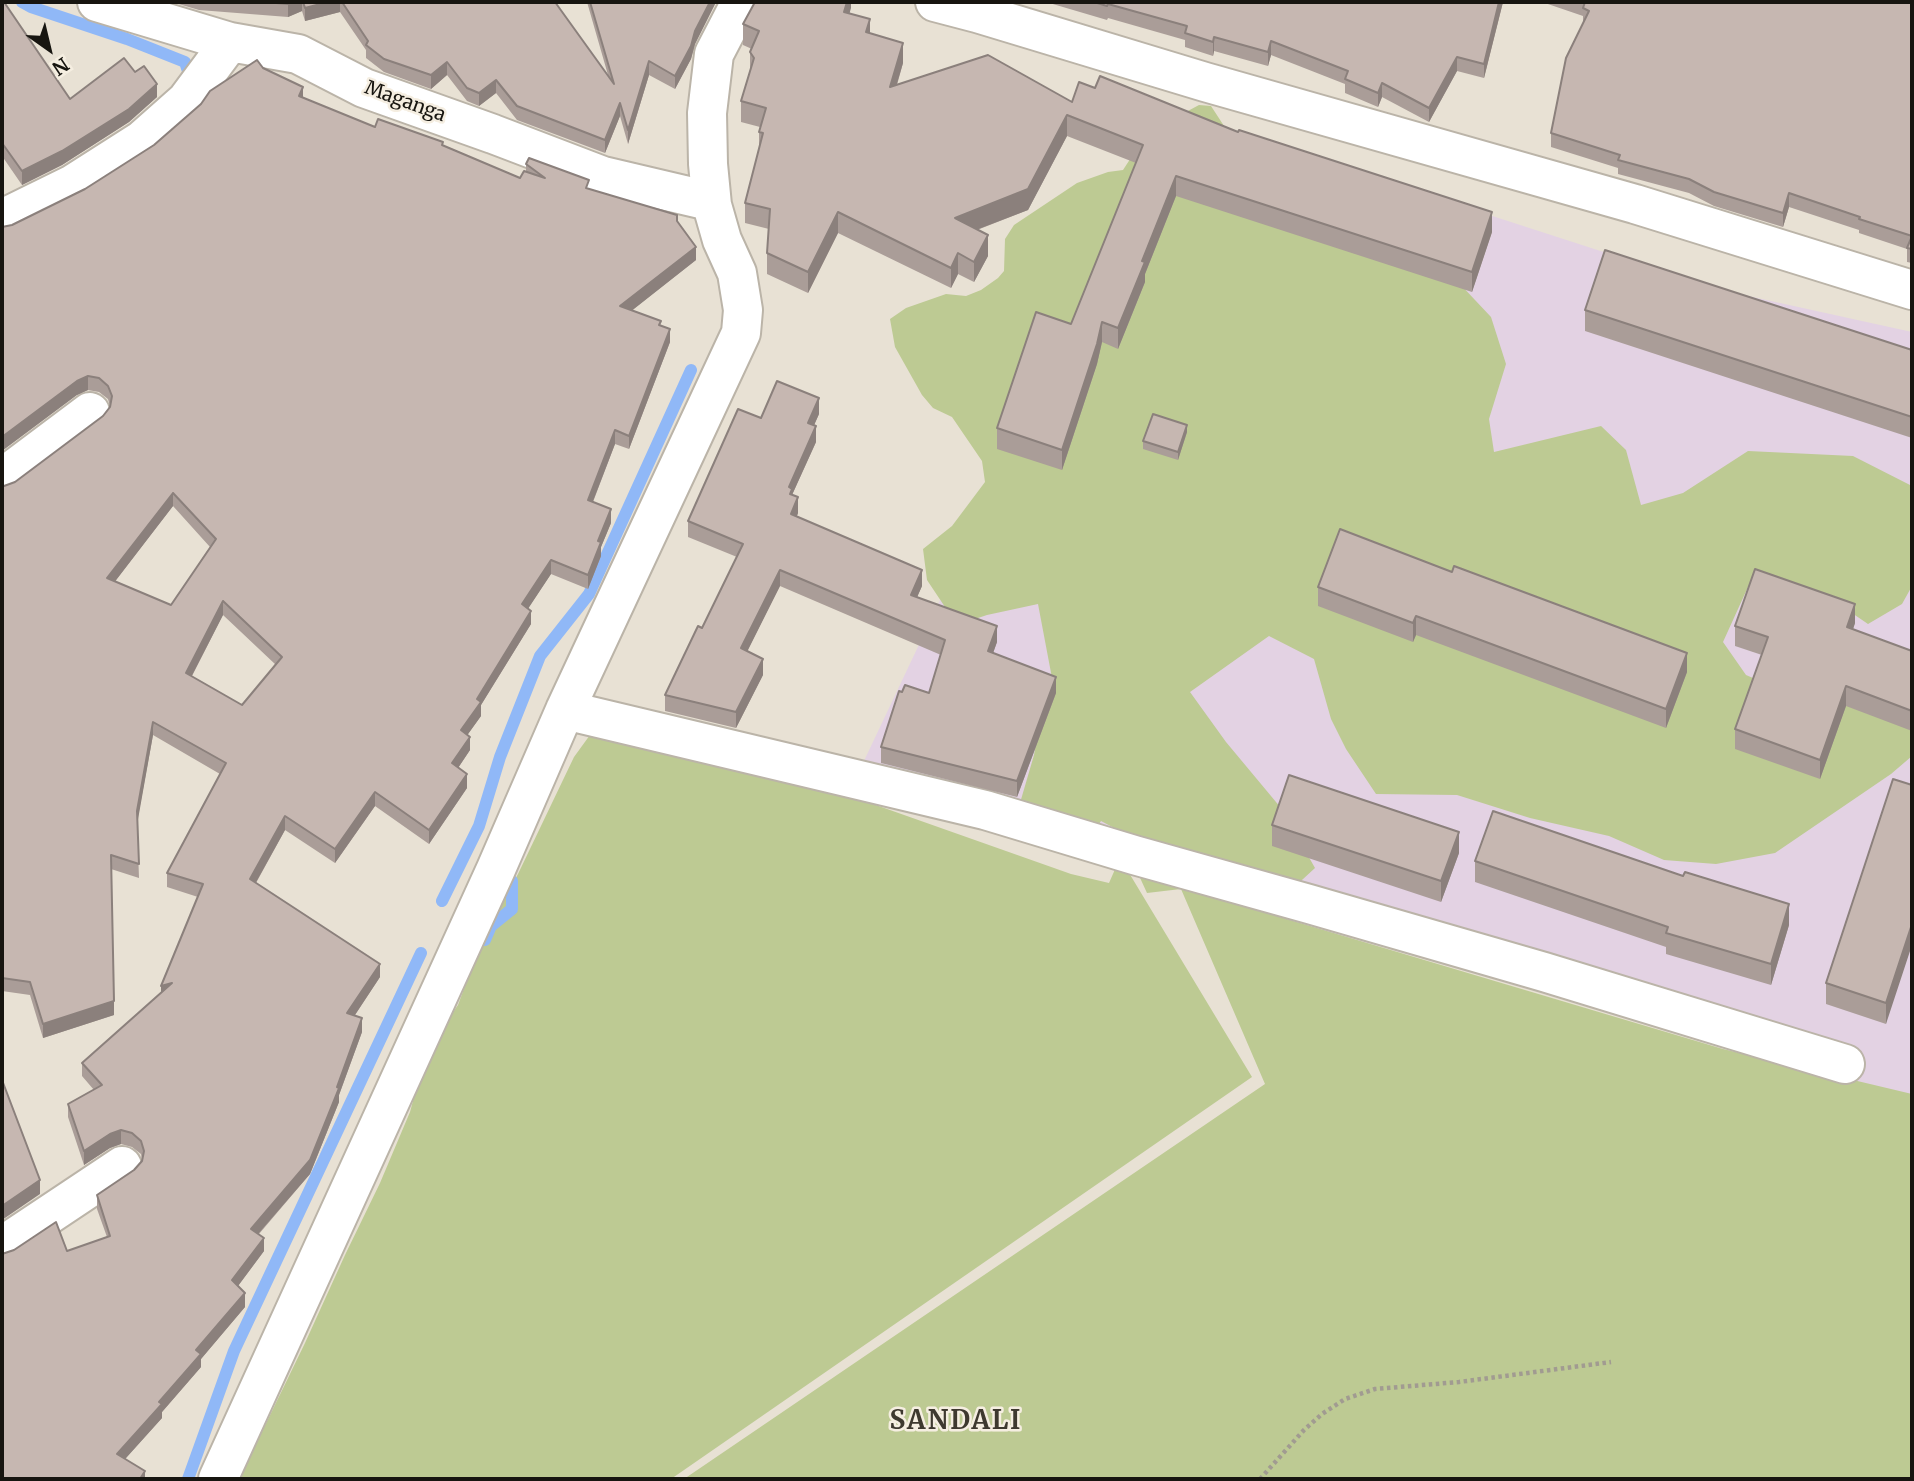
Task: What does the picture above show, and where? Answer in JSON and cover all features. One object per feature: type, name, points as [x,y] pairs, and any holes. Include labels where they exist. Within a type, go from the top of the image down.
[{"type":"street","name":"Maganga","points":[[97,2],[230,43],[298,54],[364,88],[603,176],[705,200],[712,205]]},
{"type":"street","points":[[218,1479],[457,956],[565,710],[741,333],[743,310],[737,272],[722,240],[712,205],[707,113],[714,54],[741,2]]},
{"type":"street","points":[[935,2],[1205,82],[1636,204],[1912,290]]},
{"type":"street","points":[[2,219],[73,184],[142,140],[186,101],[230,43]]},
{"type":"street","points":[[2,478],[90,412]]},
{"type":"street","points":[[565,710],[985,810],[1505,961],[1845,1064]]},
{"type":"street","points":[[2,1246],[122,1166]]},
{"type":"path","points":[[1260,1479],[1322,1414],[1345,1399],[1375,1389],[1459,1382],[1611,1362]]},
{"type":"shaded area","points":[[1171,112],[1721,290],[1912,332],[1912,1102],[854,782]]},
{"type":"green space","points":[[1199,105],[1211,106],[1226,129],[1443,266],[1491,317],[1506,364],[1489,419],[1494,452],[1601,426],[1626,450],[1641,505],[1683,493],[1748,451],[1853,456],[1912,486],[1912,586],[1902,604],[1868,624],[1846,609],[1778,580],[1748,587],[1723,642],[1746,675],[1823,708],[1862,676],[1912,713],[1912,756],[1891,774],[1775,853],[1716,864],[1664,860],[1609,836],[1530,818],[1457,795],[1376,794],[1346,749],[1331,719],[1314,659],[1269,636],[1190,692],[1226,742],[1281,808],[1315,868],[1290,891],[1186,889],[1723,1049],[1912,1094],[1912,1479],[684,1479],[1265,1084],[1181,889],[1147,893],[1118,830],[1101,821],[1072,857],[1036,846],[1020,803],[1034,755],[1042,707],[1052,678],[1038,604],[966,622],[949,613],[927,580],[923,549],[952,526],[985,482],[982,461],[952,417],[933,408],[922,395],[895,347],[890,319],[906,308],[946,294],[966,296],[981,290],[1004,271],[1005,239],[1014,225],[1077,183],[1108,172],[1123,170],[1147,133]]},
{"type":"green space","points":[[603,717],[856,798],[1071,874],[1109,883],[1120,858],[1252,1077],[671,1479],[239,1479],[380,1183],[410,1112],[427,1049],[458,1005],[481,942],[518,874],[574,757]]},
{"type":"building","points":[[2,2],[70,99],[124,58],[135,72],[144,66],[157,84],[129,109],[62,151],[22,171],[2,143]]},
{"type":"building","points":[[303,2],[328,2],[305,8]]},
{"type":"building","points":[[342,2],[555,2],[614,84],[590,2],[710,2],[675,76],[649,61],[628,130],[620,103],[605,140],[517,106],[496,80],[479,93],[467,88],[447,62],[431,75],[384,59],[366,45],[368,41]]},
{"type":"building","points":[[755,2],[847,2],[844,12],[870,19],[866,32],[903,43],[890,87],[988,55],[1072,102],[1079,82],[1095,88],[1100,76],[1238,132],[1239,130],[1492,212],[1472,272],[1176,176],[1118,328],[1102,322],[1062,450],[997,428],[1036,312],[1071,324],[1143,145],[1067,115],[1028,189],[955,218],[988,235],[974,262],[958,253],[951,268],[838,212],[808,272],[767,253],[770,209],[745,203],[763,133],[759,132],[766,108],[741,101],[754,58],[750,52],[759,31],[743,24]]},
{"type":"building","points":[[1094,2],[1499,2],[1484,64],[1457,57],[1429,108],[1382,83],[1378,93],[1345,79],[1348,71],[1271,41],[1268,52],[1214,37],[1213,42],[1185,33],[1187,26]]},
{"type":"building","points":[[1585,2],[1912,2],[1912,236],[1789,193],[1783,213],[1714,192],[1689,179],[1618,160],[1620,155],[1551,133],[1566,58],[1589,11],[1583,8]]},
{"type":"building","points":[[257,60],[263,68],[303,87],[299,96],[375,127],[378,119],[443,142],[442,145],[520,178],[524,171],[545,178],[526,164],[529,158],[589,180],[586,188],[677,215],[677,221],[696,247],[620,306],[661,321],[659,325],[670,329],[629,436],[615,430],[588,500],[611,509],[598,541],[601,542],[588,575],[551,560],[522,604],[531,611],[477,699],[481,702],[461,730],[470,737],[452,763],[467,774],[429,830],[375,792],[335,849],[285,816],[250,879],[380,964],[347,1013],[362,1018],[337,1087],[339,1088],[310,1160],[251,1229],[264,1238],[232,1280],[245,1293],[196,1350],[201,1354],[159,1402],[162,1404],[117,1454],[145,1471],[140,1479],[2,1479],[2,1254],[14,1250],[56,1222],[67,1251],[110,1236],[97,1195],[134,1170],[142,1161],[144,1151],[141,1141],[132,1133],[121,1130],[84,1151],[68,1104],[102,1085],[82,1063],[172,983],[161,986],[203,884],[167,873],[226,763],[153,722],[137,811],[139,864],[111,855],[114,1001],[43,1024],[30,982],[2,978],[2,486],[15,482],[103,416],[110,407],[112,396],[108,386],[99,378],[88,376],[77,381],[2,437],[2,227],[12,225],[85,189],[154,145],[201,104],[210,91]],"holes":[[[173,493],[216,539],[171,605],[107,578]],[[223,601],[282,657],[242,705],[186,673]]]},
{"type":"building","points":[[1912,236],[1912,249],[1907,248]]},
{"type":"building","points":[[1605,250],[1912,350],[1912,417],[1585,310]]},
{"type":"building","points":[[777,381],[819,398],[808,423],[816,426],[789,487],[792,489],[790,494],[798,497],[791,514],[922,570],[911,595],[997,626],[988,651],[1056,677],[1017,781],[881,747],[899,691],[902,692],[905,685],[929,693],[945,640],[780,570],[741,648],[763,659],[736,712],[665,695],[698,626],[702,628],[743,544],[688,521],[738,409],[761,418]]},
{"type":"building","points":[[1153,414],[1187,425],[1178,452],[1143,441]]},
{"type":"building","points":[[1340,529],[1452,572],[1454,566],[1687,653],[1666,709],[1416,616],[1413,623],[1318,587]]},
{"type":"building","points":[[1755,569],[1855,604],[1847,627],[1912,651],[1912,711],[1846,686],[1820,760],[1735,729],[1768,637],[1735,626]]},
{"type":"building","points":[[1289,775],[1459,832],[1441,881],[1272,825]]},
{"type":"building","points":[[1893,779],[1912,785],[1912,924],[1886,1003],[1826,983]]},
{"type":"building","points":[[1493,811],[1683,876],[1685,872],[1789,904],[1771,964],[1666,933],[1668,927],[1475,861]]},
{"type":"building","points":[[2,1080],[40,1180],[2,1206]]},
{"type":"waterway","points":[[22,2],[185,62],[189,83]]},
{"type":"waterway","points":[[442,901],[479,826],[500,757],[540,656],[589,594],[691,370]]},
{"type":"waterway","points":[[485,940],[491,926],[512,909],[512,881]]},
{"type":"waterway","points":[[188,1479],[234,1351],[421,953]]},
{"type":"district","name":"SANDALI","points":[[956,1422]]}]
